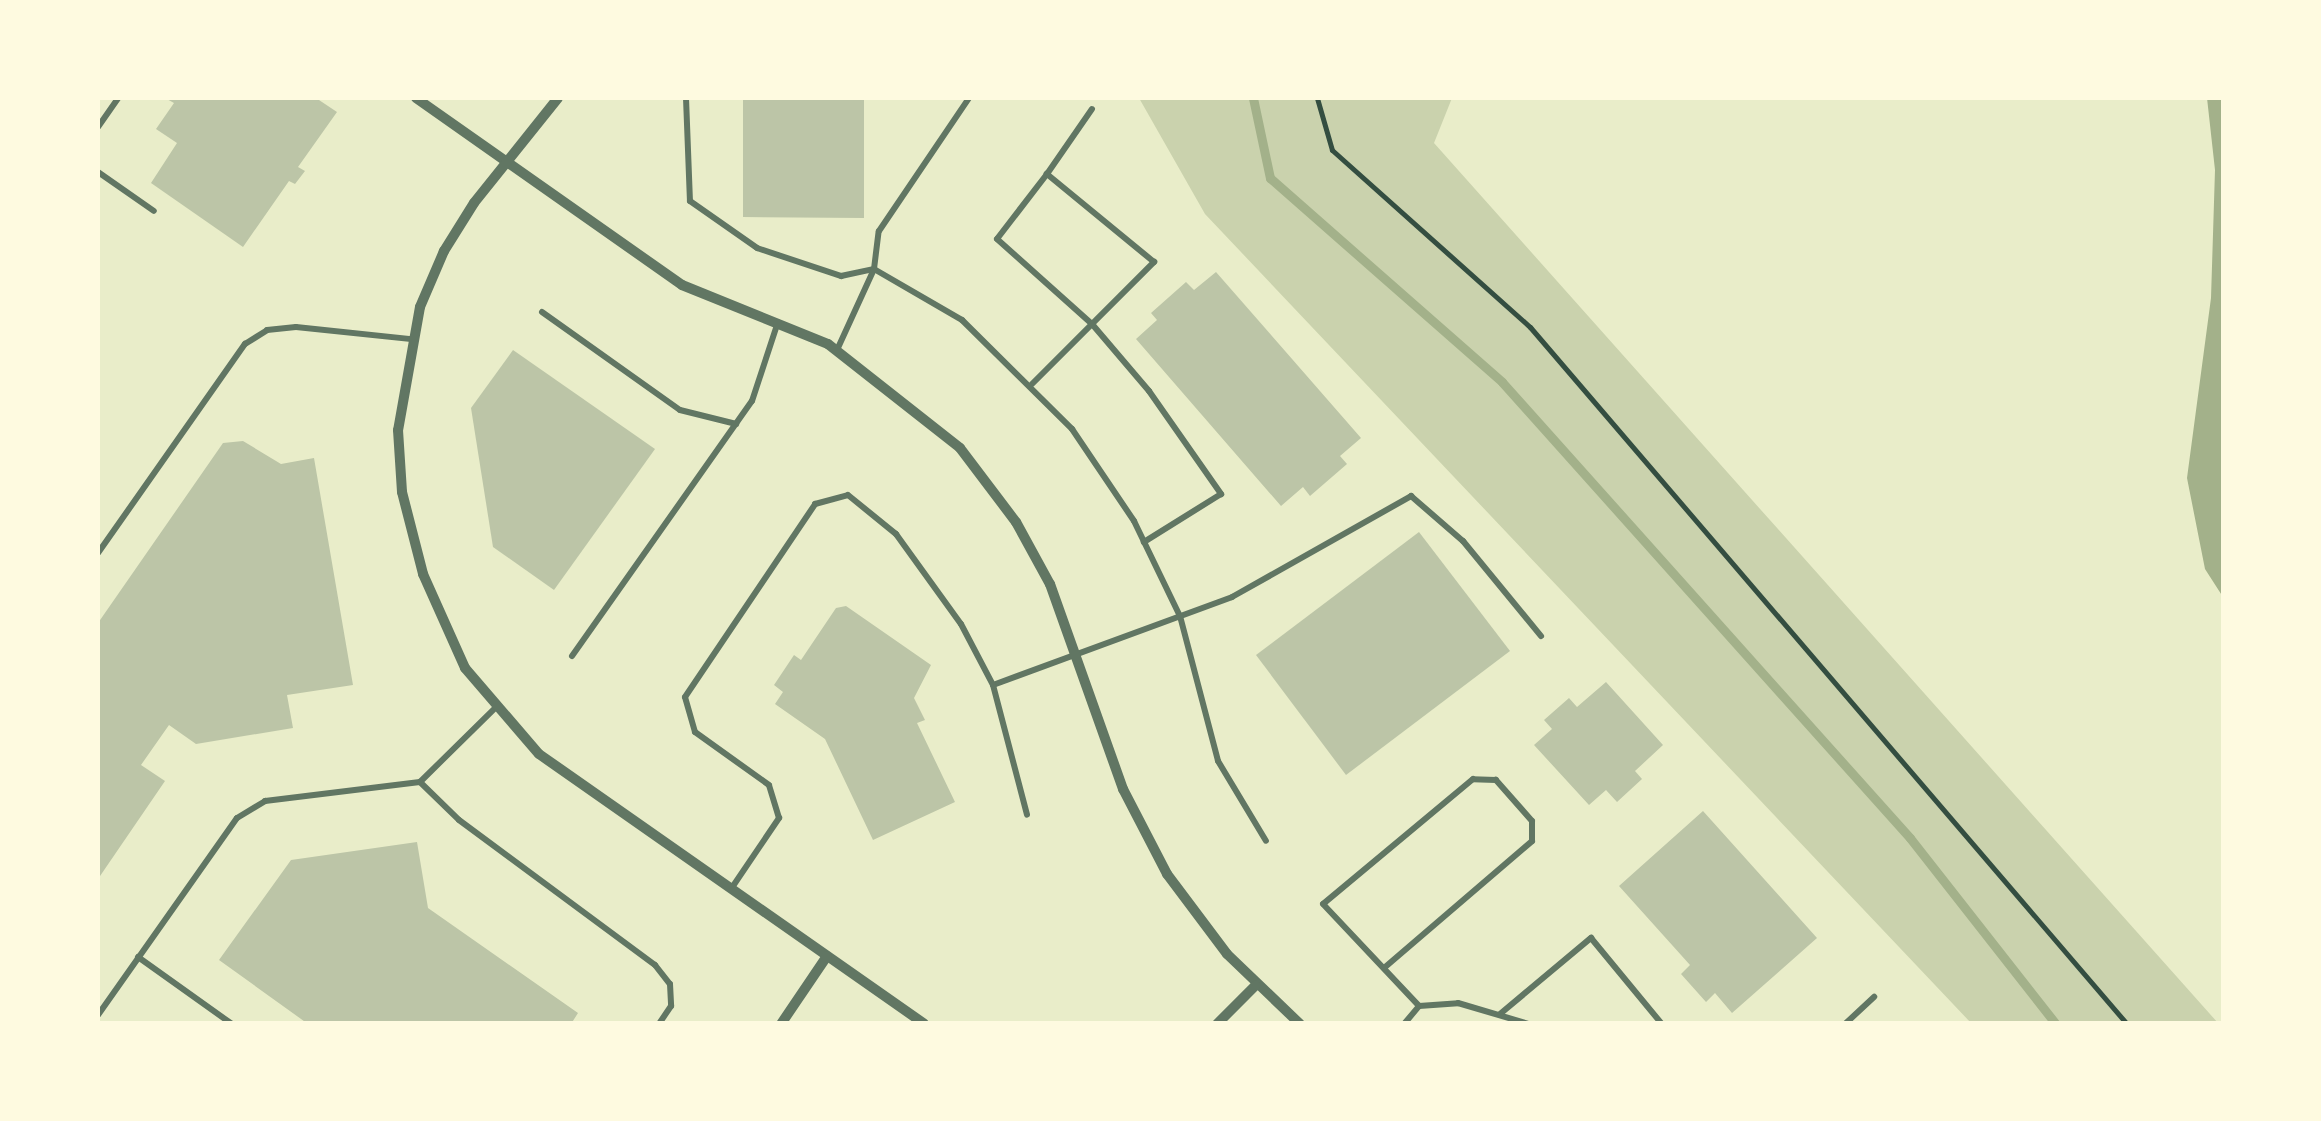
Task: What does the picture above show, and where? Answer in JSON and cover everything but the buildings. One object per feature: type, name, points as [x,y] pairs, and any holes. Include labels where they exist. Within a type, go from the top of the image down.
[{"type":"street","points":[[416,98],[682,284],[778,320],[837,350],[931,422],[984,477],[1037,559],[1079,652],[1145,835],[1197,919],[1255,986],[1300,1024]]},
{"type":"street","points":[[558,98],[444,250],[411,338],[398,430],[410,528],[458,652],[494,708],[539,754],[924,1024]]},
{"type":"street","points":[[781,1024],[827,956]]},
{"type":"street","points":[[1217,1024],[1255,986]]},
{"type":"lane","points":[[98,127],[118,98]]},
{"type":"lane","points":[[686,98],[690,201],[757,248],[842,276],[874,270],[962,320],[1032,384],[1072,429],[1144,542],[1180,616],[1218,760],[1266,841]]},
{"type":"lane","points":[[837,350],[874,270],[879,231],[969,98]]},
{"type":"lane","points":[[1092,109],[997,239],[1092,324],[1149,391],[1220,494],[1144,542]]},
{"type":"lane","points":[[98,172],[154,210]]},
{"type":"lane","points":[[1032,384],[1154,262],[1046,174]]},
{"type":"lane","points":[[542,312],[680,410],[736,424]]},
{"type":"lane","points":[[572,656],[752,401],[778,320]]},
{"type":"lane","points":[[98,553],[245,344],[267,330],[296,327],[411,338]]},
{"type":"lane","points":[[732,889],[778,818],[768,786],[695,732],[685,696],[815,504],[848,495],[896,534],[961,624],[993,685],[1027,815]]},
{"type":"lane","points":[[993,685],[1232,597],[1411,496],[1463,541],[1540,636]]},
{"type":"lane","points":[[98,1016],[237,818],[265,801],[420,782],[494,708]]},
{"type":"lane","points":[[1384,968],[1532,841],[1532,821],[1496,780],[1473,779],[1324,904],[1384,968],[1420,1006]]},
{"type":"lane","points":[[420,782],[460,820],[655,966],[670,984],[671,1006],[659,1024]]},
{"type":"lane","points":[[1500,1014],[1591,938],[1662,1024]]},
{"type":"lane","points":[[138,957],[232,1024]]},
{"type":"lane","points":[[1845,1024],[1874,997]]},
{"type":"lane","points":[[1404,1024],[1420,1006],[1458,1003],[1529,1024]]},
{"type":"path","points":[[1317,98],[1332,150],[1530,326],[2127,1024]]},
{"type":"shaded area","points":[[1139,98],[1452,98],[1434,143],[2218,1023],[1971,1023],[1205,214]]},
{"type":"shaded area","points":[[2207,98],[2224,98],[2223,597],[2205,569],[2187,478],[2211,298],[2215,170]]},
{"type":"waterway","points":[[1253,98],[1270,178],[1502,382],[1910,838],[2056,1024]]}]
